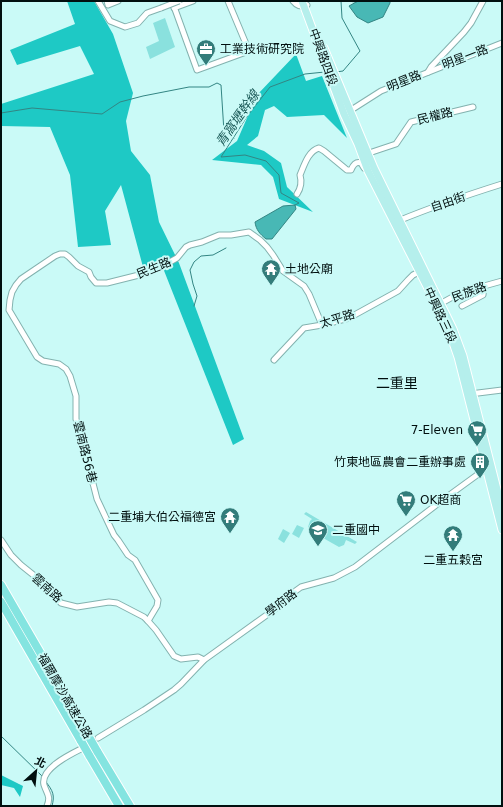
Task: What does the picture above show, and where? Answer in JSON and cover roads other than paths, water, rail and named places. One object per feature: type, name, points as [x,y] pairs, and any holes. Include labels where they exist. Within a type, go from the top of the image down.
[{"type":"highway","name":"福爾摩沙高速公路","points":[[1,585],[130,806]]},
{"type":"highway","name":"福爾摩沙高速公路","points":[[1,602],[81,745],[89,755],[119,806]]},
{"type":"main road","name":"中興路四段","points":[[305,3],[347,112]]},
{"type":"main road","name":"中興路三段","points":[[347,112],[371,170],[421,270],[453,329],[463,356],[470,394],[488,467],[502,509]]},
{"type":"main road","name":"中興路三段","points":[[497,491],[502,530]]},
{"type":"street","points":[[98,1],[110,21],[125,27],[138,24],[147,13],[179,1]]},
{"type":"street","points":[[107,1],[108,5],[118,1]]},
{"type":"street","points":[[172,1],[198,70],[249,51],[228,1]]},
{"type":"street","points":[[174,8],[193,1]]},
{"type":"street","points":[[292,1],[300,7],[305,3]]},
{"type":"street","name":"明星路","points":[[347,112],[381,91],[428,72],[464,32],[483,1]]},
{"type":"street","name":"明星一路","points":[[428,72],[502,43]]},
{"type":"street","name":"民權路","points":[[364,154],[396,144],[411,122],[473,107]]},
{"type":"street","points":[[297,194],[301,189],[300,175],[310,154],[319,148],[347,170],[351,170],[355,164],[359,162],[366,170],[371,170]]},
{"type":"street","name":"自由街","points":[[397,222],[416,213],[502,184]]},
{"type":"street","name":"民生路","points":[[28,274],[55,256],[65,254],[78,266],[89,272],[96,283],[114,282],[143,274],[157,268],[177,258],[186,247],[190,245],[219,236],[249,232],[267,247],[284,271],[304,286],[322,325]]},
{"type":"street","name":"太平路","points":[[274,360],[304,328],[349,318],[398,291],[408,280],[421,270]]},
{"type":"street","name":"雲南路56巷","points":[[28,274],[16,285],[12,292],[9,310],[38,357],[43,361],[59,364],[66,369],[70,376],[76,396],[76,418],[97,499],[114,535],[128,555],[135,560],[158,600],[157,606],[148,621]]},
{"type":"street","name":"民族路","points":[[439,304],[458,294],[502,281]]},
{"type":"street","points":[[462,306],[484,295],[484,286]]},
{"type":"street","points":[[470,394],[502,390]]},
{"type":"street","name":"學府路","points":[[98,738],[174,690],[204,660],[282,604],[301,587],[334,578],[357,566],[488,467]]},
{"type":"street","name":"雲南路","points":[[1,540],[11,555],[61,603],[77,607],[109,602],[116,603],[144,617],[156,630],[174,656],[181,659],[198,657],[204,660]]},
{"type":"street","points":[[47,806],[49,800],[44,785],[45,776],[50,768],[81,745]]},
{"type":"waterway","name":"青窩壢幹線","points":[[336,72],[343,71],[360,51],[342,18],[341,1]]},
{"type":"waterway","name":"青窩壢幹線","points":[[347,1],[356,2]]},
{"type":"waterway","name":"青窩壢幹線","points":[[295,205],[299,203],[281,193],[279,175],[266,161],[245,155],[221,157],[248,115],[270,87],[305,74],[325,72]]},
{"type":"waterway","points":[[1,113],[32,108],[102,114],[120,102],[189,87],[209,87],[217,83],[221,85],[224,132],[234,138]]},
{"type":"waterway","points":[[194,306],[197,296],[190,270],[194,262],[201,256],[213,255],[226,248]]},
{"type":"waterway","points":[[1,736],[42,776]]},
{"type":"waterway","points":[[46,782],[53,793],[52,806]]},
{"type":"place","name":"工業技術研究院","points":[[206,66]]},
{"type":"place","name":"土地公廟","points":[[271,286]]},
{"type":"place","name":"7-Eleven","points":[[477,447]]},
{"type":"place","name":"竹東地區農會二重辦事處","points":[[480,479]]},
{"type":"place","name":"OK超商","points":[[406,517]]},
{"type":"place","name":"二重埔大伯公福德宮","points":[[230,534]]},
{"type":"place","name":"二重國中","points":[[318,547]]},
{"type":"place","name":"二重五穀宮","points":[[453,552]]},
{"type":"district","name":"二重里","points":[[397,383]]}]
